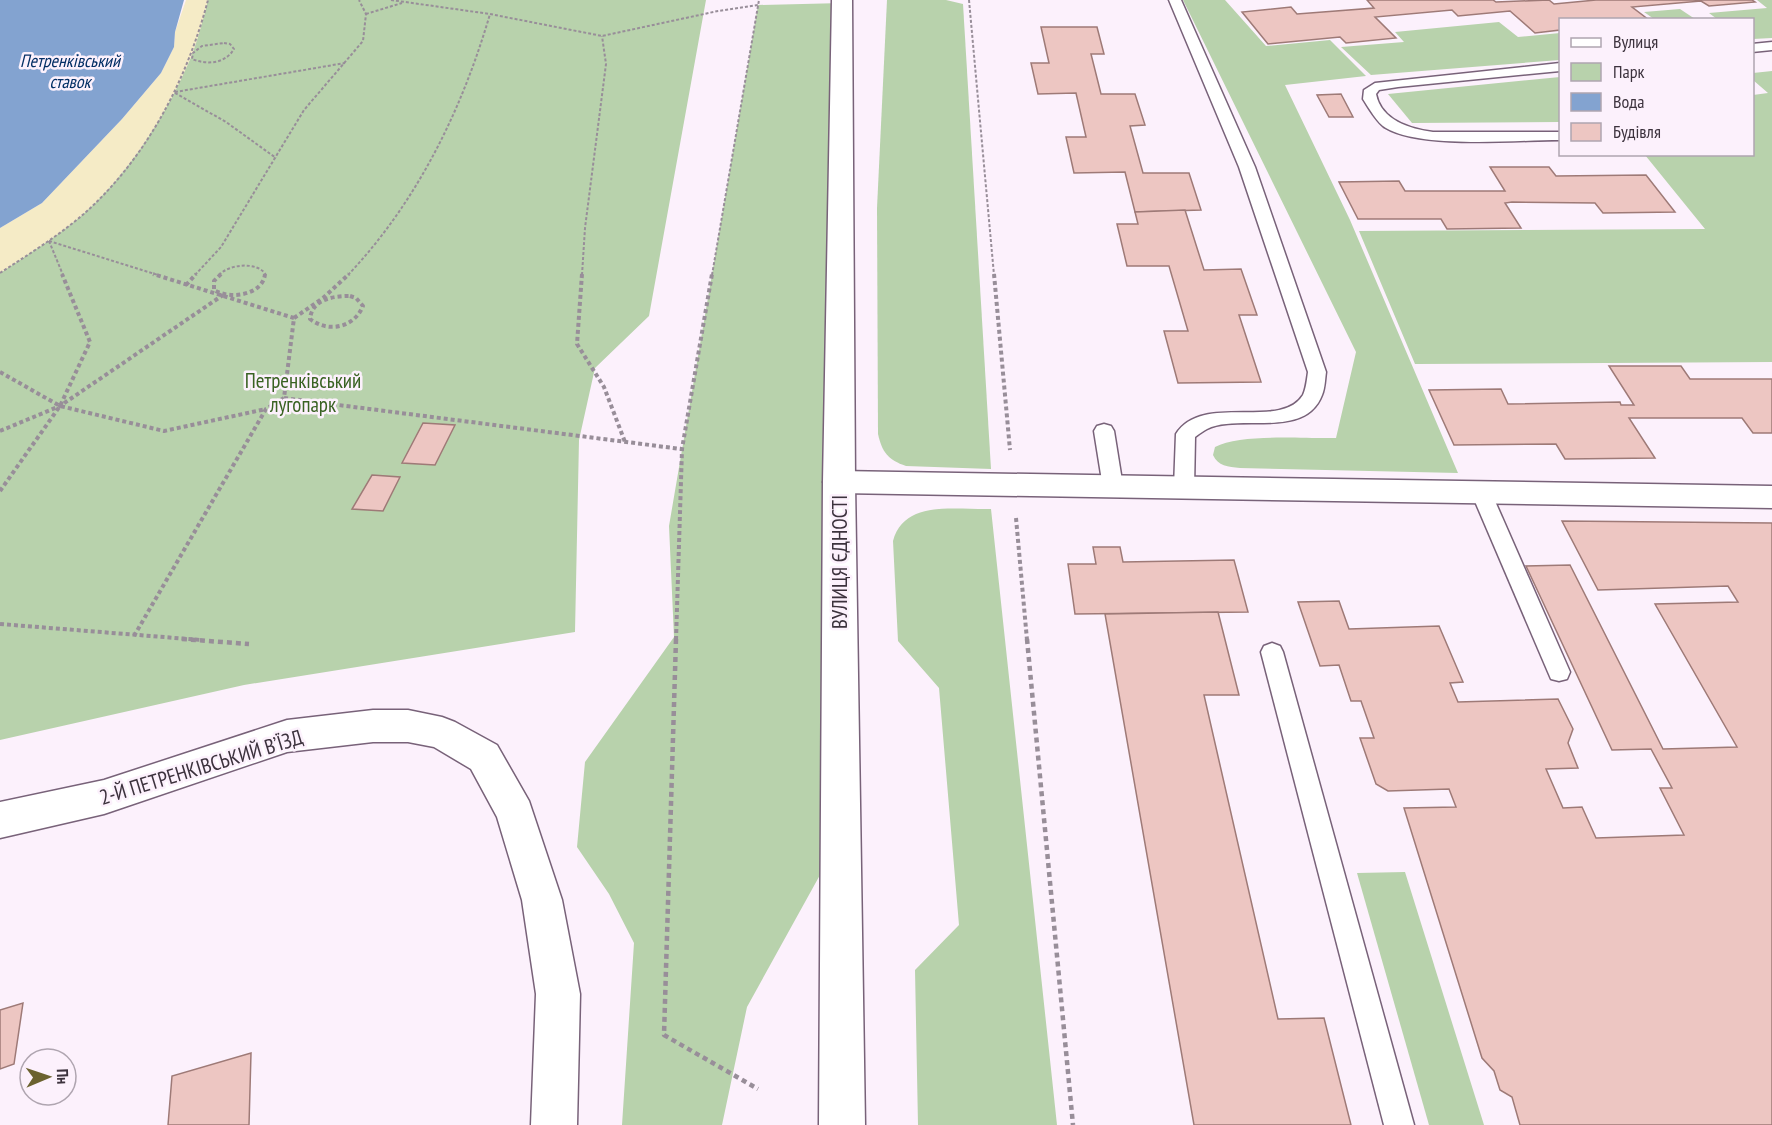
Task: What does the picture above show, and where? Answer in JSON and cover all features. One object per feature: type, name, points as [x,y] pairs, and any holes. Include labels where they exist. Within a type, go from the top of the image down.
[{"type":"street","name":"ВУЛИЦЯ ЄДНОСТІ","points":[[842,0],[838,482],[842,1125]]},
{"type":"street","points":[[838,482],[1772,497]]},
{"type":"street","name":"2-Й ПЕТРЕНКІВСЬКИЙ В’ЇЗД","points":[[0,820],[104,797],[287,736],[373,726],[408,726],[441,733],[484,757],[515,813],[542,900],[558,994],[554,1125]]},
{"type":"lane","points":[[1175,0],[1247,167],[1317,372],[1316,387],[1310,401],[1296,411],[1277,418],[1224,417],[1192,427],[1186,434],[1184,488]]},
{"type":"lane","points":[[1754,48],[1772,46]]},
{"type":"lane","points":[[1559,67],[1398,83],[1375,87],[1369,93],[1370,99],[1389,124],[1411,133],[1433,136],[1559,136]]},
{"type":"lane","points":[[1104,431],[1113,487]]},
{"type":"lane","points":[[1481,492],[1559,672]]},
{"type":"lane","points":[[1272,651],[1399,1125]]},
{"type":"path","points":[[0,273],[49,241],[95,203],[134,159],[174,92],[191,56],[208,0]]},
{"type":"path","points":[[186,285],[221,247],[304,110],[363,41],[366,14],[359,0]]},
{"type":"path","points":[[391,0],[490,14],[602,36],[759,3],[682,449],[664,1035],[758,1089]]},
{"type":"path","points":[[969,0],[1074,1125]]},
{"type":"path","points":[[366,14],[406,2]]},
{"type":"path","points":[[49,241],[294,318],[320,303],[342,296],[356,298],[363,306],[359,316],[353,321],[327,328],[310,319],[313,308],[320,303],[346,279],[422,179],[456,116],[490,14]]},
{"type":"path","points":[[602,36],[606,64],[585,228],[577,344],[603,387],[625,442]]},
{"type":"path","points":[[210,44],[230,44],[234,49],[231,56],[212,62],[195,61],[191,56],[197,49],[210,44]]},
{"type":"path","points":[[174,92],[345,63]]},
{"type":"path","points":[[174,92],[226,122],[276,158]]},
{"type":"path","points":[[0,491],[60,405],[90,342],[49,241]]},
{"type":"path","points":[[0,431],[60,405],[224,295],[251,291],[263,281],[265,272],[261,268],[248,265],[223,272],[214,281],[213,286],[214,290],[224,295]]},
{"type":"path","points":[[284,398],[294,318]]},
{"type":"path","points":[[0,372],[60,405],[164,431],[266,409],[284,398],[682,449]]},
{"type":"path","points":[[134,636],[266,409]]},
{"type":"path","points":[[0,624],[249,644]]},
{"type":"green space","name":"Петренківський лугопарк","points":[[208,0],[706,0],[649,316],[595,368],[579,440],[575,632],[244,685],[0,740],[0,273],[74,222],[125,170],[162,115],[182,77],[196,43]]},
{"type":"green space","points":[[887,0],[946,0],[963,4],[991,469],[906,466],[887,455],[878,434],[877,208]]},
{"type":"green space","points":[[1183,0],[1225,0],[1266,46],[1330,40],[1366,76],[1285,85],[1350,220],[1458,473],[1240,468],[1224,465],[1215,459],[1213,455],[1215,447],[1241,440],[1336,438],[1356,352]]},
{"type":"green space","points":[[1757,0],[1772,0],[1772,38],[1754,39],[1754,18],[1716,18],[1709,13],[1767,8]]},
{"type":"green space","points":[[843,3],[841,837],[747,1007],[722,1125],[622,1125],[634,943],[609,894],[577,847],[585,762],[674,637],[669,526],[758,5]]},
{"type":"green space","points":[[1680,9],[1694,18],[1653,18],[1644,12]]},
{"type":"green space","points":[[1499,22],[1518,37],[1559,33],[1559,60],[1371,75],[1341,47],[1404,42],[1395,32]]},
{"type":"green space","points":[[1772,71],[1772,362],[1415,364],[1359,231],[1705,229],[1646,156],[1754,156],[1754,95],[1768,93],[1754,81],[1754,73]]},
{"type":"green space","points":[[1559,77],[1559,122],[1412,123],[1388,94]]},
{"type":"green space","points":[[948,508],[991,509],[1057,1125],[918,1125],[915,970],[959,925],[939,688],[898,641],[893,541],[899,528],[908,518],[920,513]]},
{"type":"green space","points":[[1405,872],[1484,1125],[1429,1125],[1357,873]]},
{"type":"sand","points":[[186,0],[208,0],[196,43],[182,77],[162,115],[138,152],[111,186],[74,222],[0,273],[0,228],[42,203],[122,119],[161,73],[174,47],[175,32]]},
{"type":"water","name":"Петренківський ставок","points":[[0,0],[184,0],[175,32],[174,47],[161,73],[122,119],[42,203],[0,228]]},
{"type":"building","points":[[1367,0],[1493,0],[1496,2],[1549,0],[1554,4],[1596,0],[1752,0],[1755,2],[1709,6],[1701,1],[1632,7],[1646,18],[1559,18],[1559,30],[1535,33],[1510,11],[1458,16],[1452,10],[1375,17],[1396,38],[1346,43],[1340,37],[1268,44],[1242,12],[1291,7],[1297,14],[1374,8]]},
{"type":"building","points":[[1041,27],[1097,27],[1104,54],[1091,54],[1101,94],[1135,94],[1145,125],[1130,126],[1143,173],[1189,173],[1201,210],[1135,212],[1125,172],[1074,173],[1066,137],[1086,137],[1076,93],[1038,94],[1031,63],[1049,63]]},
{"type":"building","points":[[1341,94],[1353,117],[1329,117],[1317,95]]},
{"type":"building","points":[[1490,167],[1549,167],[1556,176],[1646,175],[1675,212],[1603,213],[1595,203],[1512,202],[1505,203],[1521,228],[1447,229],[1441,219],[1358,219],[1339,182],[1399,181],[1405,191],[1505,191]]},
{"type":"building","points":[[1185,210],[1204,270],[1241,269],[1257,315],[1239,315],[1261,382],[1178,383],[1164,331],[1188,331],[1169,266],[1127,266],[1117,224],[1138,224],[1135,212]]},
{"type":"building","points":[[1609,366],[1681,366],[1690,379],[1772,379],[1772,433],[1753,433],[1742,418],[1629,418],[1655,458],[1565,459],[1556,444],[1454,445],[1429,390],[1501,389],[1508,404],[1620,402],[1621,405],[1634,405]]},
{"type":"building","points":[[423,423],[455,425],[435,465],[402,463]]},
{"type":"building","points":[[372,475],[400,477],[383,511],[352,509]]},
{"type":"building","points":[[1562,521],[1772,523],[1772,1125],[1520,1125],[1512,1097],[1500,1090],[1494,1071],[1482,1058],[1404,808],[1456,807],[1449,789],[1388,791],[1376,784],[1360,738],[1374,738],[1361,701],[1351,701],[1339,665],[1320,666],[1298,602],[1339,601],[1349,629],[1439,626],[1463,682],[1450,683],[1458,702],[1558,699],[1573,729],[1568,743],[1578,768],[1546,769],[1563,808],[1582,807],[1596,838],[1684,835],[1660,788],[1672,788],[1651,749],[1612,750],[1526,566],[1570,565],[1663,749],[1737,747],[1655,604],[1738,602],[1728,586],[1598,590]]},
{"type":"building","points":[[1093,547],[1120,547],[1123,562],[1234,560],[1248,612],[1075,614],[1068,564],[1096,564]]},
{"type":"building","points":[[1218,612],[1239,695],[1204,695],[1278,1019],[1324,1018],[1351,1125],[1194,1125],[1105,614]]},
{"type":"building","points":[[23,1003],[14,1064],[0,1069],[0,1010]]},
{"type":"building","points":[[251,1053],[249,1125],[168,1125],[172,1076]]}]
